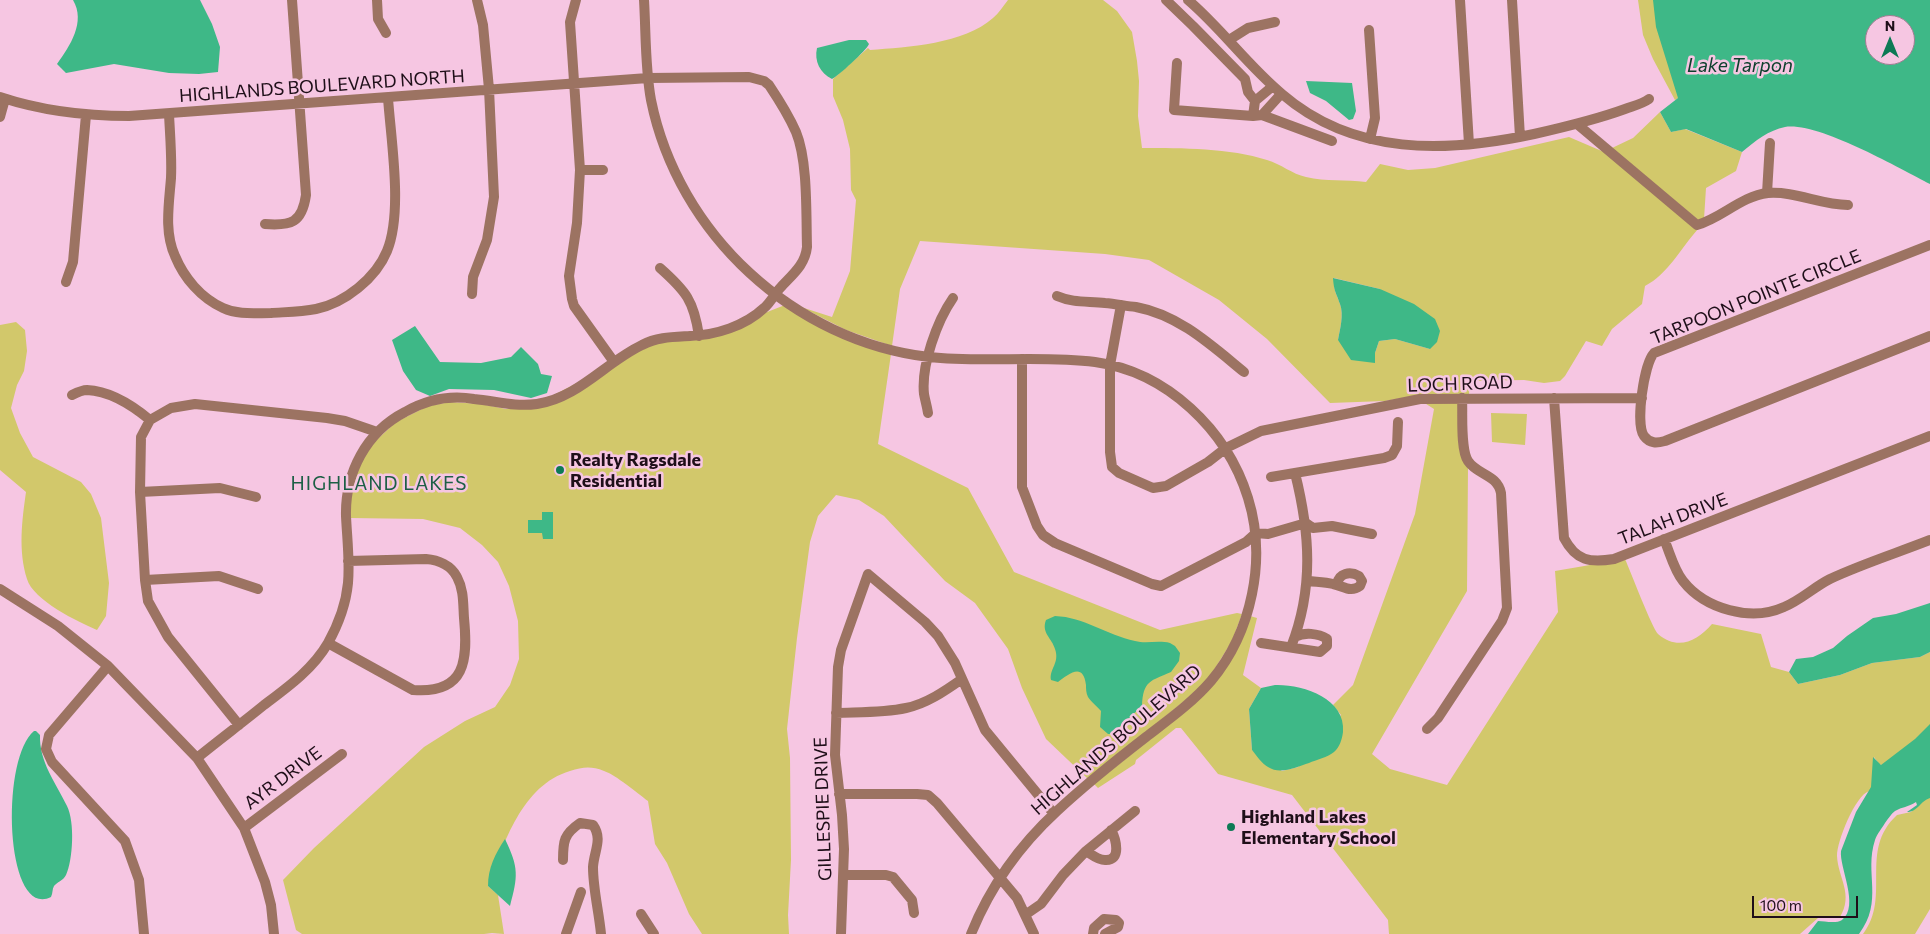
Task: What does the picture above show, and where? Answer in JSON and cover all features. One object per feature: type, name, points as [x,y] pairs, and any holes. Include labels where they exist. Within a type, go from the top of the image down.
[{"type":"street","points":[[265,224],[280,225],[298,219],[304,209],[306,196],[292,0]]},
{"type":"street","points":[[377,0],[378,19],[386,33]]},
{"type":"street","points":[[472,294],[473,277],[487,240],[494,197],[489,89],[483,25],[477,0]]},
{"type":"street","points":[[576,0],[570,22],[580,170],[577,223],[569,276],[572,299],[581,317],[614,362]]},
{"type":"street","name":"HIGHLANDS BOULEVARD","points":[[644,0],[648,78],[656,119],[666,150],[693,205],[725,249],[775,294],[816,321],[844,334],[891,350],[928,357],[1076,360],[1110,365],[1150,381],[1178,399],[1208,426],[1226,448],[1245,488],[1256,533],[1256,564],[1252,597],[1235,643],[1217,673],[1179,712],[1110,766],[1054,814],[1026,844],[999,878],[971,934]]},
{"type":"street","points":[[1166,0],[1245,79],[1248,92],[1255,101],[1258,115]]},
{"type":"street","points":[[1188,0],[1230,40],[1281,94],[1306,112],[1330,124],[1370,139],[1418,147],[1439,147],[1520,137],[1610,115],[1649,99]]},
{"type":"street","points":[[1460,0],[1469,144]]},
{"type":"street","points":[[1512,0],[1520,137]]},
{"type":"street","points":[[1230,40],[1248,28],[1275,22]]},
{"type":"street","points":[[1369,30],[1375,118],[1370,139]]},
{"type":"street","points":[[1177,62],[1174,110],[1258,115],[1332,141]]},
{"type":"street","name":"HIGHLANDS BOULEVARD NORTH","points":[[3,98],[40,108],[86,115],[129,116],[648,78],[757,78],[769,85],[796,132],[802,151],[808,246],[801,266],[765,307],[748,319],[723,331],[699,336],[670,337],[654,340],[639,346],[568,393],[549,401],[516,406],[472,398],[438,400],[403,412],[377,432],[357,461],[348,488],[346,515],[348,561]]},
{"type":"street","points":[[1255,101],[1273,86]]},
{"type":"street","points":[[1258,115],[1281,94]]},
{"type":"street","points":[[0,117],[3,98]]},
{"type":"street","points":[[169,114],[171,161],[167,205],[169,235],[174,254],[184,276],[207,299],[223,308],[242,314],[288,312],[317,309],[337,302],[371,276],[387,252],[395,223],[395,191],[388,98]]},
{"type":"street","points":[[66,282],[73,262],[86,115]]},
{"type":"street","points":[[1577,124],[1698,225],[1719,216],[1741,202],[1767,194],[1794,195],[1834,205],[1848,205]]},
{"type":"street","points":[[1767,194],[1770,143]]},
{"type":"street","points":[[580,170],[604,170]]},
{"type":"street","name":"TARPOON POINTE CIRCLE","points":[[1930,245],[1660,350],[1650,358],[1642,398],[1642,432],[1645,437],[1656,444],[1930,336]]},
{"type":"street","points":[[660,268],[681,287],[690,300],[696,316],[699,336]]},
{"type":"street","points":[[1057,296],[1069,301],[1105,302],[1154,312],[1184,326],[1214,346],[1244,372]]},
{"type":"street","points":[[928,413],[924,393],[928,357],[945,310],[953,298]]},
{"type":"street","name":"LOCH ROAD","points":[[1121,305],[1110,365],[1110,452],[1112,466],[1119,473],[1153,488],[1166,486],[1208,462],[1226,448],[1261,431],[1424,398],[1642,398]]},
{"type":"street","points":[[1022,359],[1022,487],[1037,526],[1043,535],[1055,543],[1152,584],[1161,586],[1246,542],[1256,533],[1268,534],[1306,523]]},
{"type":"street","points":[[72,395],[85,390],[114,396],[133,406],[150,420]]},
{"type":"street","points":[[1427,729],[1438,718],[1502,621],[1507,608],[1501,493],[1497,482],[1471,465],[1465,456],[1462,398]]},
{"type":"street","name":"TALAH DRIVE","points":[[1554,398],[1564,538],[1575,554],[1592,561],[1614,558],[1664,540],[1930,436]]},
{"type":"street","points":[[239,725],[168,637],[151,608],[145,580],[140,492],[141,437],[150,420],[171,408],[194,404],[327,418],[345,421],[377,432]]},
{"type":"street","points":[[1271,477],[1392,455],[1397,446],[1398,422]]},
{"type":"street","points":[[1261,643],[1293,642],[1308,581],[1306,523],[1295,473]]},
{"type":"street","points":[[140,492],[220,488],[256,497]]},
{"type":"street","points":[[1306,523],[1313,528],[1332,526],[1372,534]]},
{"type":"street","points":[[1664,540],[1683,581],[1703,600],[1717,606],[1755,614],[1785,607],[1829,580],[1930,540]]},
{"type":"street","points":[[196,758],[306,672],[328,643],[338,624],[346,598],[348,561],[436,560],[447,565],[457,576],[463,592],[466,657],[461,670],[452,681],[439,688],[426,691],[413,690],[328,643]]},
{"type":"street","name":"GILLESPIE DRIVE","points":[[841,934],[843,875],[842,815],[838,794],[835,755],[838,667],[841,650],[868,574],[925,622],[938,636],[955,663],[962,679]]},
{"type":"street","points":[[145,580],[219,576],[258,589]]},
{"type":"street","points":[[1308,581],[1337,584]]},
{"type":"street","points":[[0,589],[58,626],[108,666],[196,758],[244,828],[265,882],[274,934]]},
{"type":"street","points":[[108,666],[49,735],[46,748],[52,762],[125,841],[139,880],[144,934]]},
{"type":"street","points":[[836,712],[882,711],[908,708],[926,701],[962,679],[985,730],[1054,814]]},
{"type":"street","name":"AYR DRIVE","points":[[244,828],[342,754]]},
{"type":"street","points":[[838,794],[904,793],[928,795],[937,803],[1017,898],[1034,934]]},
{"type":"street","points":[[1025,915],[1041,904],[1063,875],[1086,851],[1136,811]]},
{"type":"street","points":[[563,860],[563,847],[569,831],[580,823],[593,825],[598,832],[593,868],[601,934]]},
{"type":"street","points":[[1086,851],[1100,859],[1111,859],[1117,848],[1116,840],[1111,830]]},
{"type":"street","points":[[843,875],[886,875],[893,878],[912,900],[914,913]]},
{"type":"street","points":[[566,934],[581,892]]},
{"type":"street","points":[[641,914],[654,934]]},
{"type":"street","points":[[1093,934],[1094,928],[1104,919],[1116,920],[1118,927],[1105,934]]},
{"type":"shaded area","points":[[1008,0],[1103,0],[1117,11],[1132,32],[1139,81],[1138,116],[1142,148],[1237,153],[1272,162],[1306,177],[1366,182],[1380,164],[1408,170],[1435,168],[1569,137],[1604,152],[1698,229],[1661,275],[1645,286],[1642,304],[1612,329],[1602,346],[1586,341],[1560,381],[1544,383],[1524,380],[1470,381],[1469,394],[1424,394],[1385,401],[1330,403],[1267,339],[1219,300],[1149,260],[1105,254],[920,241],[900,289],[892,346],[846,330],[801,307],[832,317],[850,271],[856,200],[851,190],[850,149],[843,120],[833,96],[833,79],[868,48],[870,50],[935,43],[967,34],[981,27],[995,16]],"holes":[[[1334,278],[1380,289],[1430,349],[1395,339],[1379,341],[1375,353],[1338,340],[1342,313],[1335,290]]]},
{"type":"shaded area","points":[[1638,0],[1670,0],[1685,94],[1675,100],[1653,59],[1643,35]]},
{"type":"shaded area","points":[[1660,112],[1671,132],[1685,129],[1742,152],[1736,171],[1706,188],[1704,219],[1698,220],[1612,148],[1633,138]]},
{"type":"shaded area","points":[[785,305],[810,321],[849,339],[891,354],[878,444],[968,488],[1014,572],[1160,630],[1237,613],[1242,614],[1232,641],[1209,678],[1188,698],[1088,779],[1046,739],[1022,688],[1008,649],[975,603],[945,581],[884,516],[859,500],[836,495],[818,516],[810,542],[787,729],[790,758],[791,860],[788,915],[789,934],[702,934],[689,914],[667,863],[655,844],[648,801],[609,773],[595,768],[570,771],[553,778],[527,802],[508,834],[488,886],[498,895],[504,934],[302,934],[296,930],[283,880],[314,848],[424,747],[465,721],[495,707],[510,685],[519,659],[518,621],[509,586],[498,562],[482,545],[460,528],[423,519],[350,518],[350,503],[356,472],[371,445],[396,422],[428,406],[450,402],[481,404],[506,409],[527,409],[640,350],[661,342],[696,340]]},
{"type":"shaded area","points":[[16,322],[25,330],[27,351],[24,371],[17,385],[11,408],[20,433],[33,457],[81,482],[91,494],[101,518],[109,583],[106,616],[97,630],[68,616],[38,595],[31,587],[24,568],[22,558],[22,524],[26,492],[0,470],[0,325]]},
{"type":"shaded area","points":[[1423,402],[1459,402],[1468,468],[1467,591],[1372,754],[1390,769],[1447,785],[1558,612],[1555,571],[1625,559],[1646,611],[1658,634],[1673,642],[1687,642],[1700,635],[1712,624],[1761,634],[1771,667],[1789,672],[1798,684],[1840,675],[1872,663],[1920,657],[1930,652],[1930,737],[1888,768],[1879,764],[1874,757],[1876,794],[1869,791],[1858,801],[1843,830],[1838,849],[1838,864],[1846,901],[1840,917],[1818,918],[1800,934],[1389,934],[1388,920],[1292,795],[1218,774],[1181,728],[1176,728],[1136,760],[1135,764],[1098,788],[1094,784],[1193,705],[1250,616],[1257,618],[1243,675],[1261,688],[1249,709],[1252,750],[1282,771],[1298,767],[1341,715],[1333,705],[1353,685],[1415,514],[1434,409]]},
{"type":"shaded area","points":[[1491,413],[1527,414],[1525,445],[1492,442]]},
{"type":"shaded area","points":[[1930,794],[1930,909],[1915,934],[1863,934],[1871,919],[1875,904],[1879,843],[1886,829],[1897,815],[1911,812]]},
{"type":"water","points":[[73,0],[200,0],[212,24],[220,47],[218,72],[199,74],[169,73],[114,64],[66,73],[57,64],[75,34],[78,17],[77,8]]},
{"type":"water","name":"Lake Tarpon","points":[[1653,0],[1930,0],[1930,184],[1858,148],[1800,127],[1785,127],[1768,133],[1742,152],[1686,129],[1671,132],[1660,112],[1678,98],[1656,27]]},
{"type":"water","points":[[849,40],[866,40],[869,44],[852,63],[832,79],[821,70],[817,62],[817,48]]},
{"type":"water","points":[[1306,81],[1352,83],[1356,111],[1353,119],[1349,120],[1326,101],[1310,93]]},
{"type":"water","points":[[1333,278],[1380,289],[1414,304],[1435,319],[1440,331],[1437,342],[1430,349],[1395,339],[1379,341],[1375,353],[1375,363],[1351,360],[1338,340],[1342,313]]},
{"type":"water","points":[[415,326],[440,362],[481,363],[511,357],[521,347],[538,364],[541,374],[552,376],[547,393],[531,398],[494,390],[449,389],[430,396],[416,390],[403,371],[392,340]]},
{"type":"water","points":[[542,512],[553,512],[553,539],[543,539],[542,533],[528,533],[528,520],[542,520]]},
{"type":"water","points":[[1930,603],[1930,652],[1920,657],[1872,663],[1840,675],[1798,684],[1789,672],[1796,659],[1813,657],[1833,648],[1873,618],[1896,614]]},
{"type":"water","points":[[1055,616],[1076,619],[1135,641],[1170,643],[1180,653],[1179,661],[1171,672],[1158,677],[1146,686],[1142,706],[1112,734],[1108,734],[1100,727],[1101,711],[1088,697],[1082,673],[1075,672],[1058,682],[1051,680],[1051,672],[1056,654],[1054,645],[1046,632],[1045,625],[1046,620]]},
{"type":"water","points":[[1286,685],[1309,690],[1330,702],[1342,720],[1343,732],[1339,745],[1334,752],[1309,763],[1283,770],[1266,766],[1259,759],[1252,750],[1249,709],[1261,688]]},
{"type":"water","points":[[1930,724],[1930,798],[1911,812],[1907,812],[1917,805],[1916,802],[1895,811],[1888,818],[1877,836],[1872,852],[1872,898],[1866,922],[1859,934],[1808,934],[1818,921],[1839,921],[1847,914],[1849,896],[1841,851],[1856,812],[1871,787],[1873,757],[1881,765],[1915,739]]},
{"type":"water","points":[[34,731],[40,735],[40,745],[45,763],[70,813],[72,831],[70,860],[65,877],[54,886],[51,897],[36,898],[24,885],[16,862],[12,833],[12,802],[16,772],[23,747]]},
{"type":"water","points":[[505,839],[513,857],[516,872],[515,887],[510,906],[488,886],[489,873],[493,861]]},
{"type":"place","name":"Realty Ragsdale Residential","points":[[560,470]]},
{"type":"place","name":"Highland Lakes Elementary School","points":[[1231,827]]},
{"type":"district","name":"HIGHLAND LAKES","points":[[379,484]]}]
